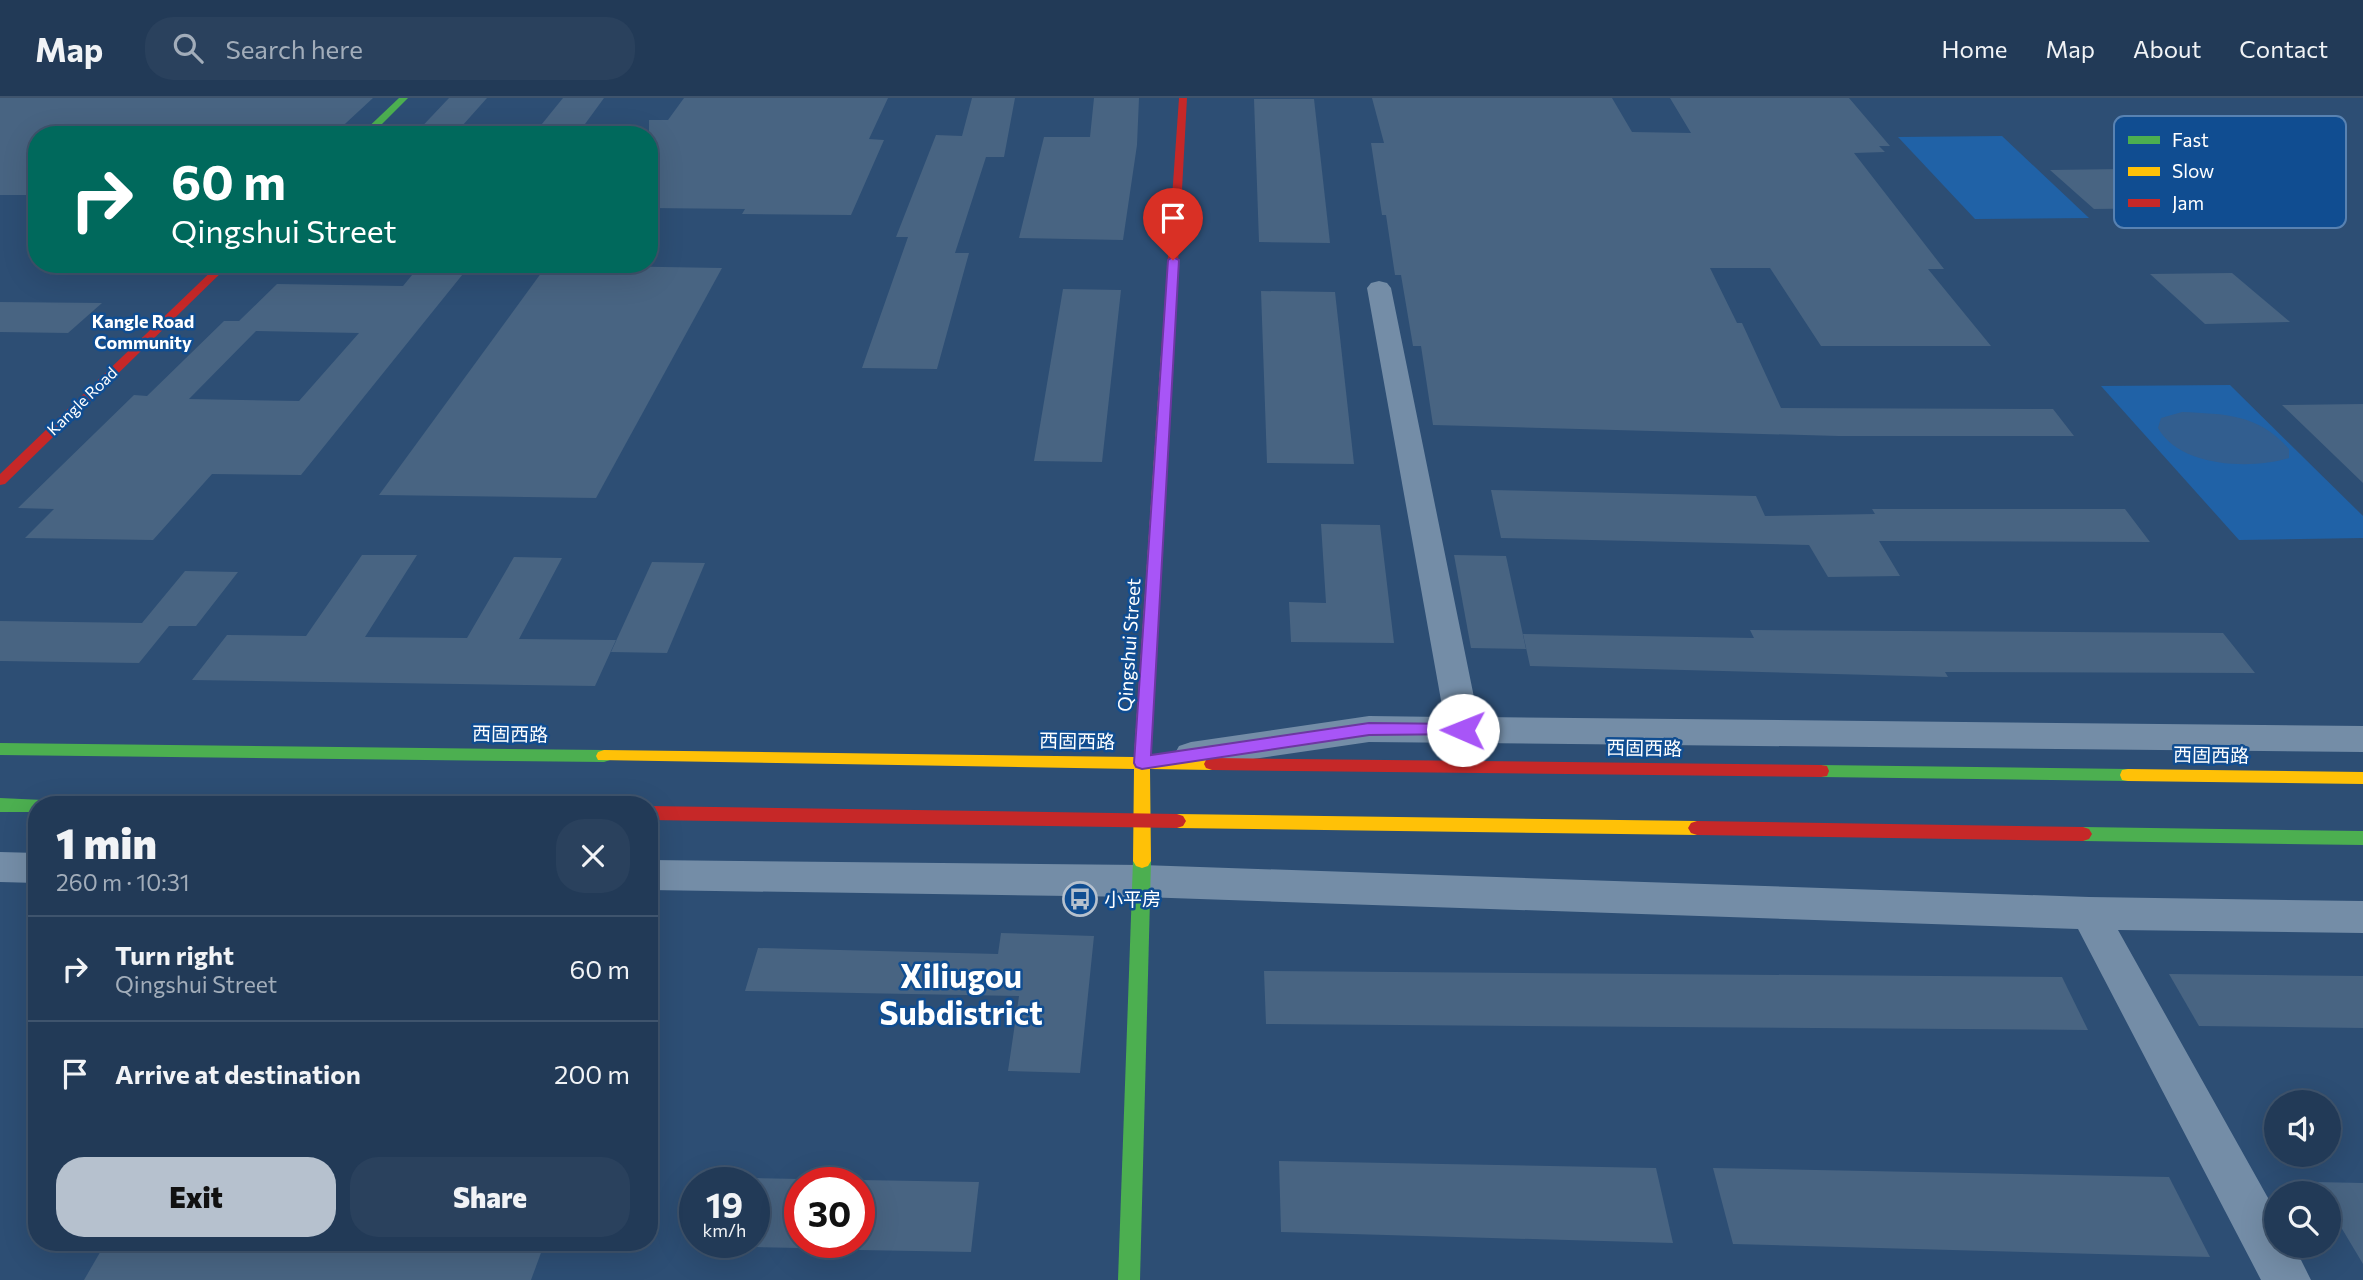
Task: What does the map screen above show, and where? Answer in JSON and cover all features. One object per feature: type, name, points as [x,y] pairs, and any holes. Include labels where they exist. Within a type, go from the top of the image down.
[{"type":"main road","points":[[374,126],[404,98]]},
{"type":"main road","name":"Qingshui Street","points":[[1129,1280],[1142,881],[1142,763],[1183,98]]},
{"type":"main road","name":"Kangle Road","points":[[0,481],[216,273]]},
{"type":"main road","name":"西固西路","points":[[0,749],[2363,778]]},
{"type":"main road","points":[[0,804],[28,805]]},
{"type":"main road","points":[[658,813],[2363,838]]},
{"type":"street","points":[[1378,288],[1463,730]]},
{"type":"street","points":[[1142,763],[1369,729],[2363,739]]},
{"type":"street","points":[[0,867],[28,868]]},
{"type":"street","points":[[658,875],[1142,881],[2089,913],[2363,917]]},
{"type":"street","points":[[2089,913],[2287,1280]]},
{"type":"shaded area","points":[[2002,136],[2089,218],[1975,219],[1898,137]]},
{"type":"shaded area","points":[[2230,385],[2363,516],[2363,538],[2239,540],[2101,386]]},
{"type":"shaded area","points":[[2182,412],[2227,415],[2253,422],[2278,437],[2289,449],[2289,458],[2274,462],[2237,464],[2199,458],[2182,451],[2168,441],[2158,428],[2161,418]]},
{"type":"building","points":[[0,98],[373,98],[343,126],[28,126],[28,195],[0,195]]},
{"type":"building","points":[[449,98],[487,98],[462,126],[423,126]]},
{"type":"building","points":[[563,98],[604,98],[584,126],[540,126]]},
{"type":"building","points":[[684,98],[888,98],[869,139],[884,140],[851,215],[742,214],[745,209],[658,208],[658,126],[649,126],[649,120],[668,120]]},
{"type":"building","points":[[972,98],[1015,98],[1004,157],[986,157],[955,253],[969,253],[937,369],[862,368],[908,237],[896,237],[936,135],[962,136]]},
{"type":"building","points":[[1094,98],[1139,98],[1137,145],[1123,240],[1019,238],[1044,137],[1090,137]]},
{"type":"building","points":[[1372,98],[1612,98],[1632,132],[1691,133],[1670,98],[1849,98],[1890,146],[1879,146],[1885,152],[1854,153],[1944,269],[1928,269],[1991,346],[1821,346],[1770,268],[1710,268],[1737,323],[1742,323],[1781,408],[2053,409],[2074,436],[1838,436],[1433,425],[1421,346],[1413,346],[1401,275],[1395,275],[1386,215],[1382,215],[1371,143],[1384,143]]},
{"type":"building","points":[[1254,99],[1314,99],[1330,243],[1259,242]]},
{"type":"building","points":[[2114,169],[2114,209],[2094,209],[2050,170]]},
{"type":"building","points":[[658,267],[722,268],[596,498],[379,495],[541,273],[658,273]]},
{"type":"building","points":[[414,273],[464,273],[301,475],[212,474],[153,540],[25,538],[54,509],[18,508],[134,395],[147,396],[224,321],[239,321],[277,284],[403,286]],"holes":[[[256,331],[359,333],[299,401],[189,399]]]},
{"type":"building","points":[[2232,273],[2290,322],[2205,324],[2150,274]]},
{"type":"building","points":[[1063,289],[1121,290],[1102,462],[1034,461]]},
{"type":"building","points":[[1261,291],[1335,292],[1354,464],[1267,463]]},
{"type":"building","points":[[0,302],[102,303],[68,333],[0,332]]},
{"type":"building","points":[[2363,404],[2363,483],[2282,405]]},
{"type":"building","points":[[1491,490],[1756,496],[1765,516],[1875,514],[1872,509],[2125,509],[2150,542],[1879,541],[1900,576],[1828,577],[1809,545],[1501,538]]},
{"type":"building","points":[[1321,524],[1380,525],[1394,643],[1291,642],[1289,602],[1326,603]]},
{"type":"building","points":[[362,555],[417,555],[365,637],[467,638],[514,557],[562,558],[519,639],[616,640],[595,686],[192,680],[227,635],[306,636]]},
{"type":"building","points":[[1454,555],[1506,556],[1526,649],[1471,648]]},
{"type":"building","points":[[652,562],[705,563],[667,653],[611,652]]},
{"type":"building","points":[[185,571],[238,572],[196,626],[169,626],[139,663],[0,661],[0,621],[142,623]]},
{"type":"building","points":[[1750,630],[2223,633],[2255,673],[1945,672],[1948,677],[1530,666],[1523,634],[1754,638]]},
{"type":"building","points":[[1001,933],[1094,936],[1080,1073],[1008,1071],[1019,996],[745,991],[758,948],[998,954]]},
{"type":"building","points":[[1264,971],[2062,977],[2088,1030],[1266,1024]]},
{"type":"building","points":[[2169,974],[2363,976],[2363,1028],[2199,1026]]},
{"type":"building","points":[[1279,1161],[1656,1168],[1673,1243],[1281,1232]]},
{"type":"building","points":[[1713,1168],[2169,1177],[2210,1257],[1733,1244]]},
{"type":"building","points":[[770,1178],[784,1179],[784,1248],[770,1247]]},
{"type":"building","points":[[875,1180],[979,1182],[971,1252],[875,1250]]},
{"type":"building","points":[[2341,1183],[2363,1183],[2363,1264],[2341,1227]]},
{"type":"building","points":[[101,1251],[542,1251],[531,1280],[84,1280]]},
{"type":"traffic: fast","points":[[374,126],[404,98]]},
{"type":"traffic: fast","points":[[0,749],[604,756]]},
{"type":"traffic: fast","points":[[1821,771],[2128,775]]},
{"type":"traffic: fast","points":[[0,805],[28,805]]},
{"type":"traffic: fast","points":[[2083,834],[2363,838]]},
{"type":"traffic: fast","points":[[1129,1280],[1142,861]]},
{"type":"traffic: slow","points":[[1142,861],[1142,763],[1167,355]]},
{"type":"traffic: slow","points":[[604,756],[1212,764]]},
{"type":"traffic: slow","points":[[2128,775],[2363,778]]},
{"type":"traffic: slow","points":[[1177,821],[1697,828]]},
{"type":"traffic: jam","points":[[1167,355],[1183,98]]},
{"type":"traffic: jam","points":[[0,481],[216,273]]},
{"type":"traffic: jam","points":[[1212,764],[1821,771]]},
{"type":"traffic: jam","points":[[658,813],[1177,821]]},
{"type":"traffic: jam","points":[[1697,828],[2083,834]]},
{"type":"place","name":"小平房","points":[[1080,899]]},
{"type":"district","name":"Kangle Road Community","points":[[143,332]]},
{"type":"district","name":"Xiliugou Subdistrict","points":[[961,996]]},
{"type":"route","points":[[1173,260],[1142,763],[1369,729],[1463,730]]}]
